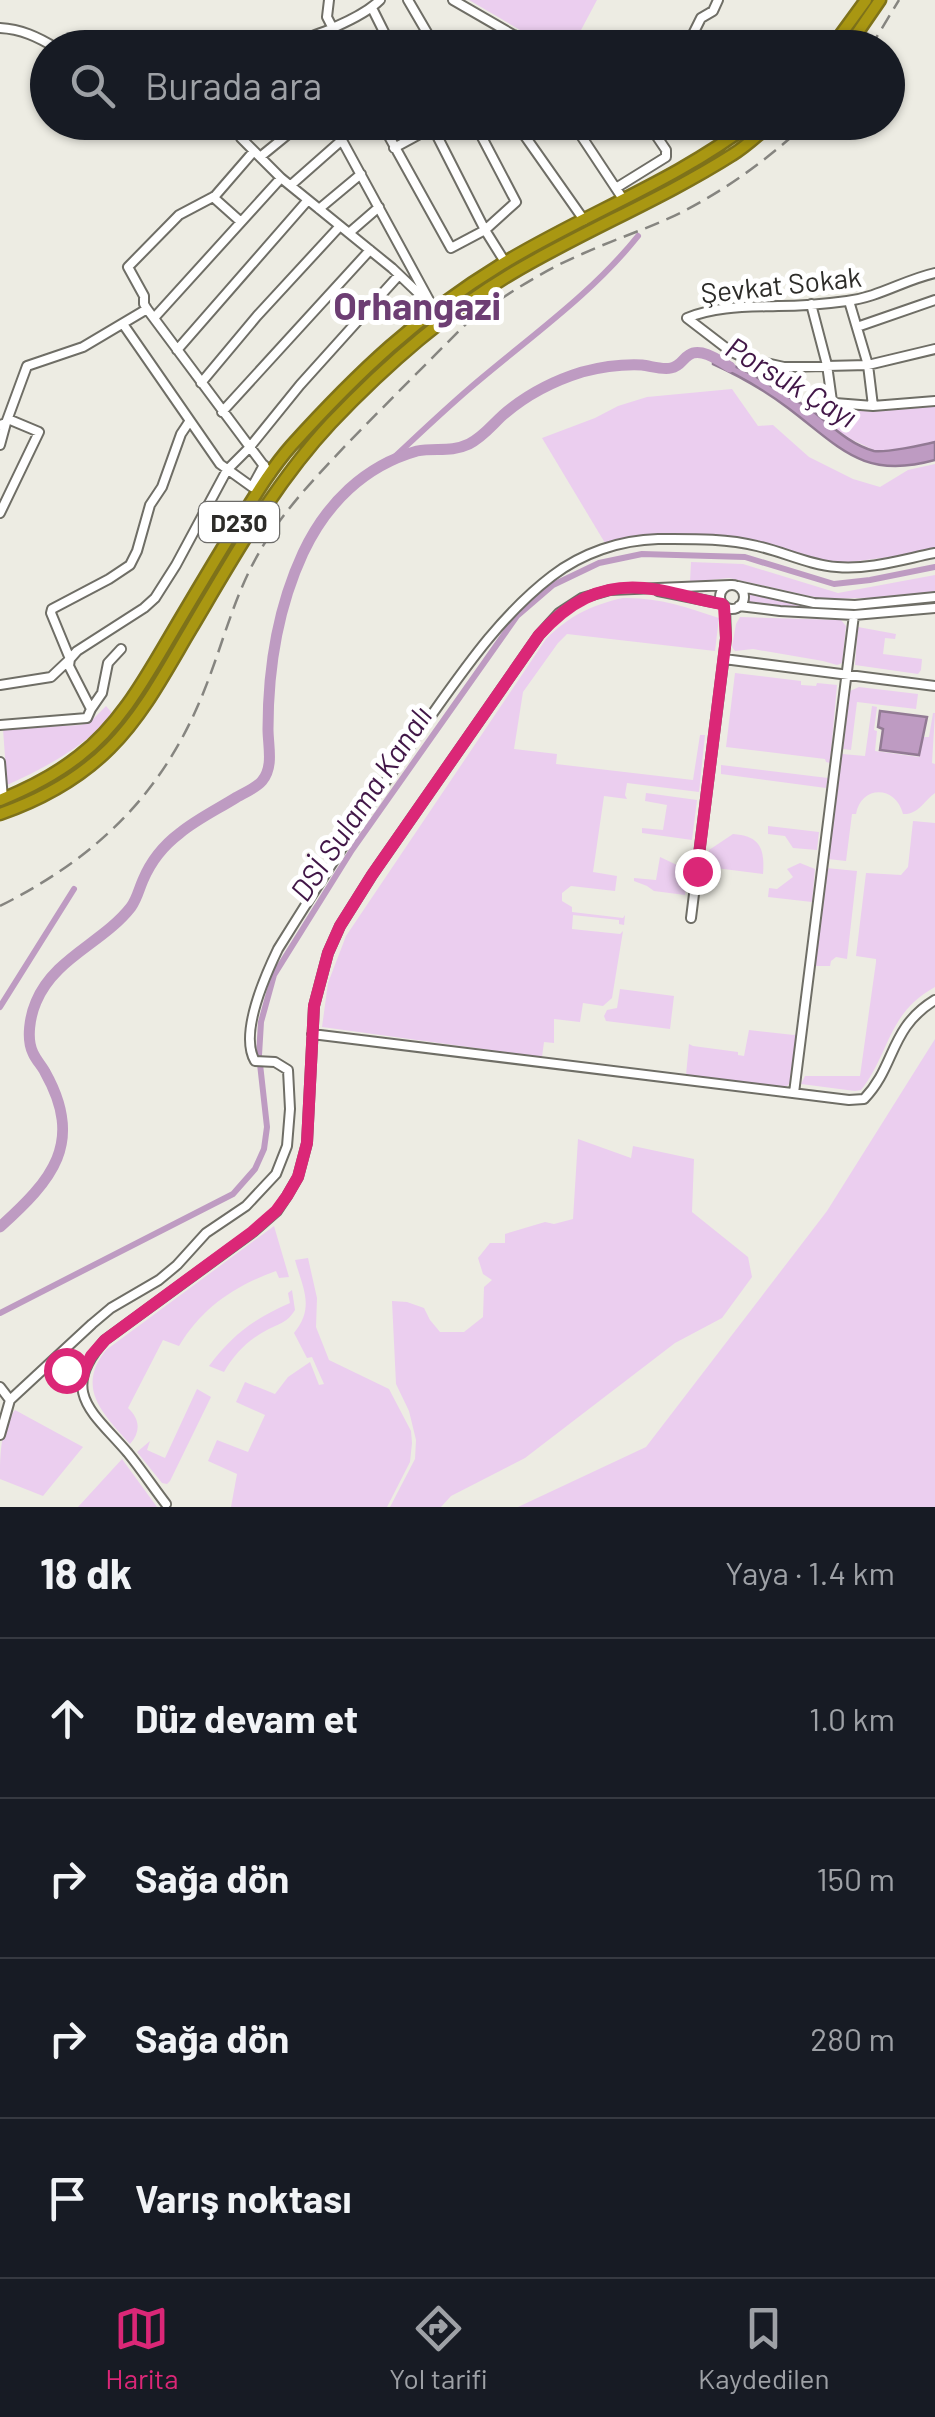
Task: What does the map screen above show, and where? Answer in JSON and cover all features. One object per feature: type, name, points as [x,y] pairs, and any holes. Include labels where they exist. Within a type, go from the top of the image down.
[{"type":"highway","points":[[844,30],[866,0]]},
{"type":"highway","points":[[860,30],[880,0]]},
{"type":"highway","name":"D230","points":[[2,800],[48,777],[80,755],[116,720],[142,684],[267,469],[358,374],[434,308],[505,262],[584,220],[620,193],[657,182],[729,140]]},
{"type":"highway","name":"D230","points":[[0,814],[56,789],[108,749],[146,703],[259,516],[328,427],[368,385],[446,316],[512,273],[663,194],[735,154],[752,140]]},
{"type":"highway","points":[[505,262],[512,273]]},
{"type":"street","points":[[329,0],[327,17],[333,28]]},
{"type":"street","points":[[326,30],[372,8],[380,0]]},
{"type":"street","points":[[408,0],[426,30]]},
{"type":"street","points":[[453,0],[505,30]]},
{"type":"street","points":[[694,30],[700,18],[713,12],[718,0]]},
{"type":"street","points":[[372,8],[383,30]]},
{"type":"street","points":[[0,28],[30,34]]},
{"type":"street","points":[[243,140],[434,308]]},
{"type":"street","points":[[123,324],[220,464],[252,486],[267,469],[147,309],[128,268],[179,215],[214,198],[256,154],[277,140]]},
{"type":"street","points":[[291,186],[342,140],[434,308]]},
{"type":"street","points":[[390,140],[451,248],[485,230],[516,202],[483,140]]},
{"type":"street","points":[[394,148],[407,140]]},
{"type":"street","points":[[440,140],[505,262]]},
{"type":"street","points":[[528,140],[584,220]]},
{"type":"street","points":[[584,140],[620,193],[666,157],[660,140]]},
{"type":"street","points":[[319,209],[361,174]]},
{"type":"street","points":[[154,318],[282,178]]},
{"type":"street","points":[[214,198],[241,222]]},
{"type":"street","points":[[177,350],[308,200]]},
{"type":"street","points":[[349,234],[379,207]]},
{"type":"street","points":[[201,383],[340,226]]},
{"type":"street","points":[[222,412],[370,250]]},
{"type":"street","name":"Şevkat Sokak","points":[[827,365],[784,367],[744,358],[687,318],[703,311],[740,307],[849,301],[878,295],[902,282],[935,273]]},
{"type":"street","points":[[0,685],[51,677],[77,651],[155,598],[227,470],[399,275]]},
{"type":"street","points":[[857,328],[935,300]]},
{"type":"street","points":[[849,301],[868,365],[873,406]]},
{"type":"street","points":[[810,304],[827,365],[832,401],[873,406],[935,401]]},
{"type":"street","points":[[0,445],[27,366],[83,347],[147,309]]},
{"type":"street","points":[[827,365],[868,365],[935,349]]},
{"type":"street","points":[[1,509],[39,432],[5,422]]},
{"type":"street","points":[[92,709],[69,666],[70,658],[52,609],[130,565],[150,505],[189,422]]},
{"type":"street","points":[[0,1435],[10,1400],[92,1324],[177,1265],[206,1233],[246,1206],[276,1174],[287,1146],[288,1070],[284,1065],[251,1056],[259,994],[278,949],[364,812],[512,609],[554,574],[609,546],[633,540],[730,541],[843,568],[935,553]]},
{"type":"street","points":[[690,918],[726,638],[721,592],[734,586]]},
{"type":"street","points":[[726,638],[744,596],[734,586]]},
{"type":"street","points":[[166,1504],[88,1408],[82,1375],[105,1340],[252,1232],[287,1196],[298,1177],[307,1143],[314,1006],[328,953],[340,926],[539,635],[559,613],[582,598],[610,590],[734,586],[814,603],[856,605],[935,597]]},
{"type":"street","points":[[644,588],[780,612],[854,615],[935,608]]},
{"type":"street","points":[[794,1093],[854,615]]},
{"type":"street","points":[[0,724],[87,718],[102,693],[108,664],[121,650]]},
{"type":"street","points":[[724,659],[935,686]]},
{"type":"street","points":[[0,762],[2,800]]},
{"type":"street","points":[[312,1034],[849,1100],[864,1099],[875,1088],[908,1022],[935,1000]]},
{"type":"street","points":[[52,1362],[82,1375]]},
{"type":"street","points":[[0,1387],[10,1400]]},
{"type":"shaded area","points":[[469,0],[597,0],[581,30],[520,30]]},
{"type":"shaded area","name":"Porsuk Çayı","points":[[713,360],[753,375],[865,448],[886,451],[935,442],[935,460],[889,466],[854,456],[770,395],[713,364]]},
{"type":"shaded area","points":[[732,389],[758,426],[773,425],[809,457],[853,479],[880,487],[908,470],[935,464],[935,548],[833,564],[753,542],[642,537],[605,543],[542,438],[647,397]]},
{"type":"shaded area","points":[[834,406],[873,411],[935,406],[935,442],[876,451],[818,418],[823,410]]},
{"type":"shaded area","points":[[691,562],[743,564],[838,593],[935,575],[935,593],[823,599],[729,578],[690,582]]},
{"type":"shaded area","points":[[749,594],[831,608],[935,604],[855,610],[747,604]]},
{"type":"shaded area","points":[[623,598],[660,601],[719,618],[715,651],[567,634],[523,692],[514,749],[557,754],[556,764],[693,780],[700,735],[705,735],[699,792],[627,783],[627,799],[604,796],[593,872],[617,876],[615,891],[571,886],[562,893],[562,901],[572,907],[572,912],[623,918],[625,915],[624,925],[619,920],[573,915],[572,929],[620,934],[623,931],[612,998],[603,1006],[583,1003],[580,1022],[554,1019],[554,1043],[544,1042],[542,1057],[322,1027],[328,983],[346,936],[546,639],[581,613]]},
{"type":"shaded area","points":[[740,617],[841,620],[846,626],[842,663],[753,649],[735,651],[732,647]]},
{"type":"shaded area","points":[[858,627],[896,634],[895,639],[885,638],[883,654],[922,659],[921,670],[918,674],[855,665]]},
{"type":"shaded area","points":[[735,673],[801,681],[801,685],[837,685],[830,763],[825,759],[726,747]]},
{"type":"shaded area","points":[[859,687],[918,694],[916,709],[857,702],[851,750],[843,749],[850,691]]},
{"type":"shaded area","points":[[106,706],[113,714],[78,746],[7,785],[3,729],[81,725]]},
{"type":"shaded area","points":[[872,706],[877,707],[875,751],[919,757],[922,737],[929,737],[935,713],[935,793],[908,814],[903,814],[899,804],[886,794],[879,792],[864,798],[856,814],[852,814],[846,861],[828,859],[842,754],[865,756]]},
{"type":"shaded area","points":[[880,711],[927,717],[919,755],[880,750]]},
{"type":"shaded area","points":[[721,765],[828,778],[826,788],[721,774]]},
{"type":"shaded area","points":[[646,793],[697,800],[692,840],[642,833],[642,828],[663,830],[667,805],[645,801]]},
{"type":"shaded area","points":[[913,821],[935,823],[935,987],[907,1009],[861,1090],[801,1084],[805,1076],[860,1076],[876,962],[856,956],[866,873],[901,875],[908,867]]},
{"type":"shaded area","points":[[768,826],[819,832],[817,850],[793,848],[785,836],[768,834]]},
{"type":"shaded area","points":[[733,834],[749,837],[759,845],[763,874],[708,867],[709,850]]},
{"type":"shaded area","points":[[660,857],[689,867],[685,895],[654,891],[634,881],[656,880]]},
{"type":"shaded area","points":[[800,863],[815,869],[812,902],[768,897],[769,888],[777,889],[793,877],[787,869]]},
{"type":"shaded area","points":[[826,868],[857,871],[847,959],[836,957],[830,966],[815,966],[827,885]]},
{"type":"shaded area","points":[[620,989],[674,996],[670,1029],[606,1021],[607,1010],[617,1008]]},
{"type":"shaded area","points":[[749,1030],[796,1034],[790,1083],[786,1087],[686,1075],[689,1044],[744,1056]]},
{"type":"shaded area","points":[[935,1039],[935,1507],[518,1507],[646,1447],[827,1211]]},
{"type":"shaded area","points":[[578,1139],[631,1158],[633,1146],[694,1159],[692,1212],[748,1257],[752,1277],[722,1318],[675,1343],[525,1458],[451,1496],[441,1507],[390,1507],[415,1459],[416,1440],[409,1411],[396,1384],[392,1301],[424,1308],[440,1332],[464,1332],[483,1317],[484,1287],[492,1280],[483,1274],[478,1258],[490,1243],[505,1243],[505,1234],[545,1222],[573,1219]]},
{"type":"shaded area","points":[[274,1226],[289,1277],[279,1278],[276,1271],[246,1284],[198,1320],[179,1346],[163,1340],[128,1408],[138,1426],[130,1444],[103,1411],[93,1389],[97,1364],[106,1350]]},
{"type":"shaded area","points":[[308,1258],[317,1298],[316,1327],[329,1360],[389,1389],[411,1431],[410,1462],[387,1507],[231,1507],[237,1474],[208,1461],[217,1440],[248,1452],[265,1415],[236,1402],[245,1382],[275,1394],[288,1377],[310,1362],[319,1385],[324,1384],[312,1357],[307,1358],[294,1333],[306,1306],[295,1260]]},
{"type":"shaded area","points":[[292,1290],[295,1310],[289,1318],[248,1342],[224,1372],[209,1366],[245,1329],[290,1303],[288,1293]]},
{"type":"shaded area","points":[[197,1389],[211,1397],[170,1481],[162,1483],[137,1452],[150,1441],[147,1450],[165,1458]]},
{"type":"shaded area","points":[[15,1410],[83,1447],[43,1496],[0,1479],[4,1434]]},
{"type":"shaded area","points":[[122,1459],[157,1507],[78,1507]]},
{"type":"waterway","points":[[389,462],[579,297],[638,236]]},
{"type":"waterway","name":"Porsuk Çayı","points":[[0,1227],[48,1176],[62,1140],[57,1097],[30,1041],[36,1002],[54,974],[131,907],[150,866],[169,843],[193,823],[257,786],[266,775],[270,756],[270,684],[281,617],[303,553],[335,503],[364,477],[398,458],[417,451],[469,444],[521,401],[571,376],[619,365],[671,368],[694,353],[710,356],[730,367]]},
{"type":"waterway","name":"DSİ Sulama Kanalı","points":[[0,1313],[233,1194],[255,1169],[264,1149],[267,1127],[259,1055],[261,1022],[274,975],[352,850],[517,616],[553,585],[599,563],[642,554],[745,557],[834,584],[935,567]]},
{"type":"waterway","points":[[0,1007],[74,889]]},
{"type":"railway","points":[[881,30],[899,0]]},
{"type":"railway","points":[[0,906],[35,887],[96,844],[147,791],[187,728],[243,585],[269,536],[361,429],[469,321],[552,268],[699,203],[748,172],[787,140]]},
{"type":"district","name":"Orhangazi","points":[[417,305]]},
{"type":"route","points":[[66,1370],[82,1375],[105,1340],[252,1232],[287,1196],[298,1177],[307,1143],[314,1006],[328,953],[340,926],[539,635],[559,613],[582,598],[610,590],[644,588],[724,606],[726,638],[697,871]]}]
